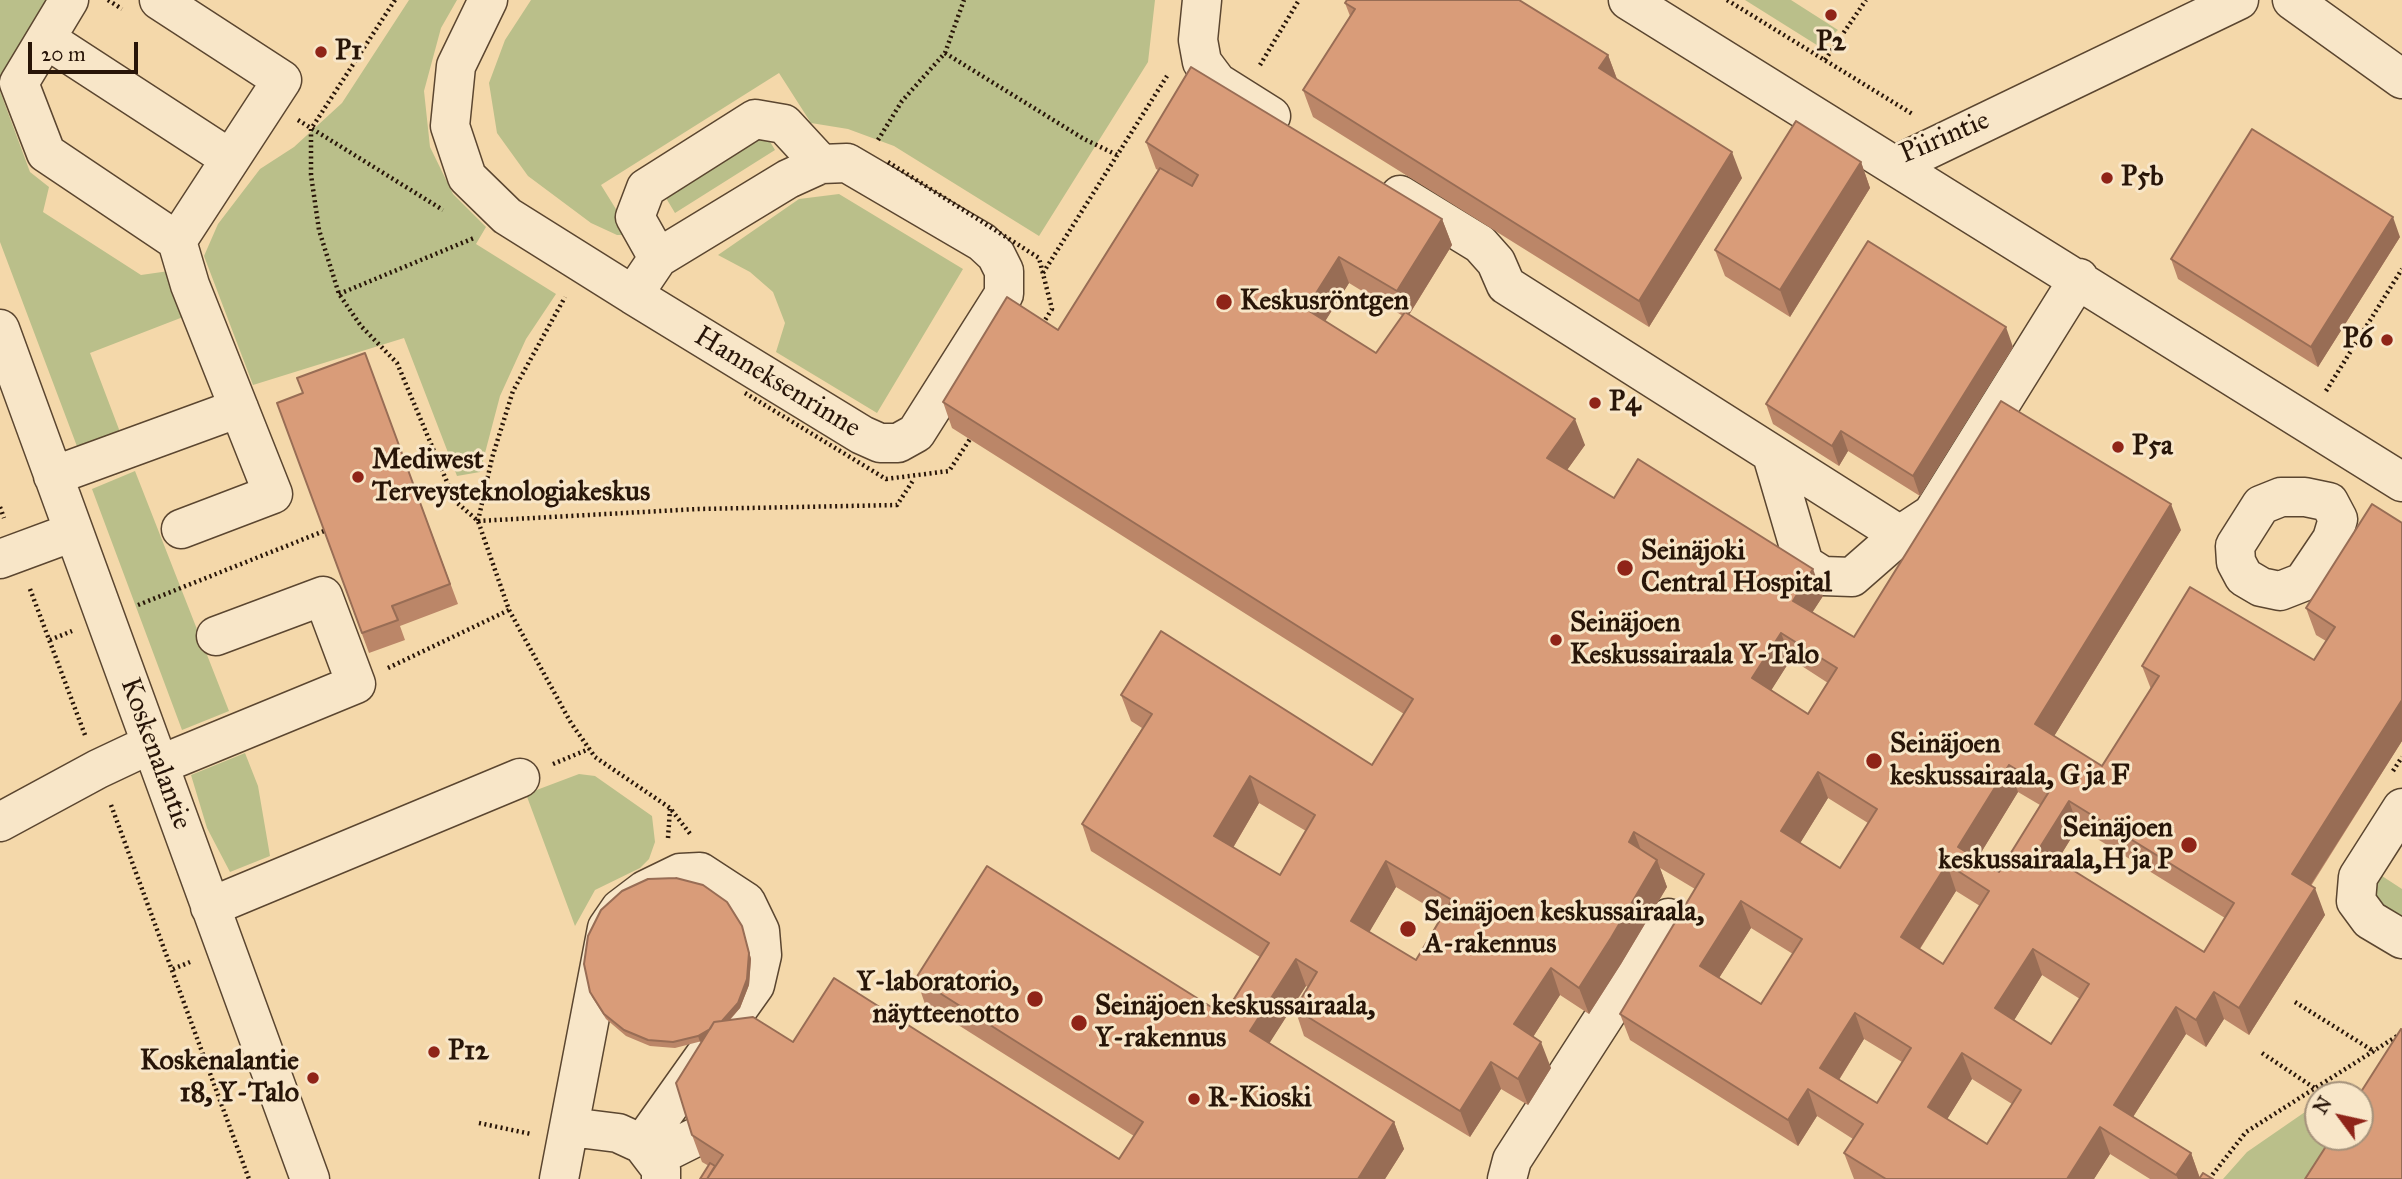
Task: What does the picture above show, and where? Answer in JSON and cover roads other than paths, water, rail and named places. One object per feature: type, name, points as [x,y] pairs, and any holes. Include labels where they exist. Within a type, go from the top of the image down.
[{"type":"street","points":[[69,0],[19,83],[46,153],[177,241],[190,285],[273,494],[181,528]]},
{"type":"street","points":[[159,0],[282,80],[177,241]]},
{"type":"street","name":"Hanneksenrinne","points":[[488,0],[456,66],[450,126],[467,177],[507,216],[634,295],[751,383],[880,443],[898,443],[916,433],[1004,294],[1004,271],[996,256],[982,242],[881,161],[821,164],[788,179],[658,258],[634,295]]},
{"type":"street","points":[[1202,0],[1198,40],[1202,62],[1217,82],[1298,132]]},
{"type":"street","name":"Piirintie","points":[[1629,0],[1896,165],[2239,0]]},
{"type":"street","points":[[2292,0],[2402,79]]},
{"type":"street","points":[[46,39],[229,158]]},
{"type":"street","points":[[658,258],[635,217],[646,188],[755,119],[784,124],[821,164]]},
{"type":"street","points":[[1896,165],[2402,482]]},
{"type":"street","points":[[1366,174],[1480,244],[1496,262],[1506,285],[1900,535]]},
{"type":"street","points":[[1772,455],[1804,564],[1823,576],[1852,577],[1900,535],[1932,514],[2079,278]]},
{"type":"street","name":"Koskenalantie","points":[[0,330],[310,1179]]},
{"type":"street","points":[[53,476],[239,408]]},
{"type":"street","points":[[2329,502],[2360,455]]},
{"type":"street","points":[[8,555],[73,532]]},
{"type":"street","points":[[0,822],[98,769],[155,755],[356,684],[323,596],[216,636]]},
{"type":"street","points":[[210,907],[520,778]]},
{"type":"street","points":[[2402,808],[2358,877],[2357,901],[2370,920],[2402,939]]},
{"type":"street","points":[[559,1179],[607,928],[620,909],[645,890],[680,873],[701,873],[746,902],[761,931],[762,955],[755,985],[652,1160]]},
{"type":"street","points":[[1507,1179],[1512,1160],[1668,918]]},
{"type":"street","points":[[570,1127],[618,1133],[652,1160]]},
{"type":"street","points":[[652,1160],[694,1138]]},
{"type":"place","name":"P2","points":[[1831,15]]},
{"type":"place","name":"P1","points":[[321,52]]},
{"type":"place","name":"P5b","points":[[2107,178]]},
{"type":"place","name":"Keskusröntgen","points":[[1224,302]]},
{"type":"place","name":"P6","points":[[2387,340]]},
{"type":"place","name":"P4","points":[[1595,403]]},
{"type":"place","name":"P5a","points":[[2118,447]]},
{"type":"place","name":"Mediwest Terveysteknologiakeskus","points":[[358,477]]},
{"type":"place","name":"Seinäjoki Central Hospital","points":[[1625,568]]},
{"type":"place","name":"Seinäjoen Keskussairaala Y-Talo","points":[[1556,640]]},
{"type":"place","name":"Seinäjoen keskussairaala, G ja F","points":[[1874,761]]},
{"type":"place","name":"Seinäjoen keskussairaala,H ja P","points":[[2189,845]]},
{"type":"place","name":"Seinäjoen keskussairaala, A-rakennus","points":[[1408,929]]},
{"type":"place","name":"Y-laboratorio, näytteenotto","points":[[1035,999]]},
{"type":"place","name":"Seinäjoen keskussairaala, Y-rakennus","points":[[1079,1023]]},
{"type":"place","name":"P12","points":[[434,1052]]},
{"type":"place","name":"Koskenalantie 18, Y-Talo","points":[[313,1078]]},
{"type":"place","name":"R-Kioski","points":[[1194,1099]]}]
